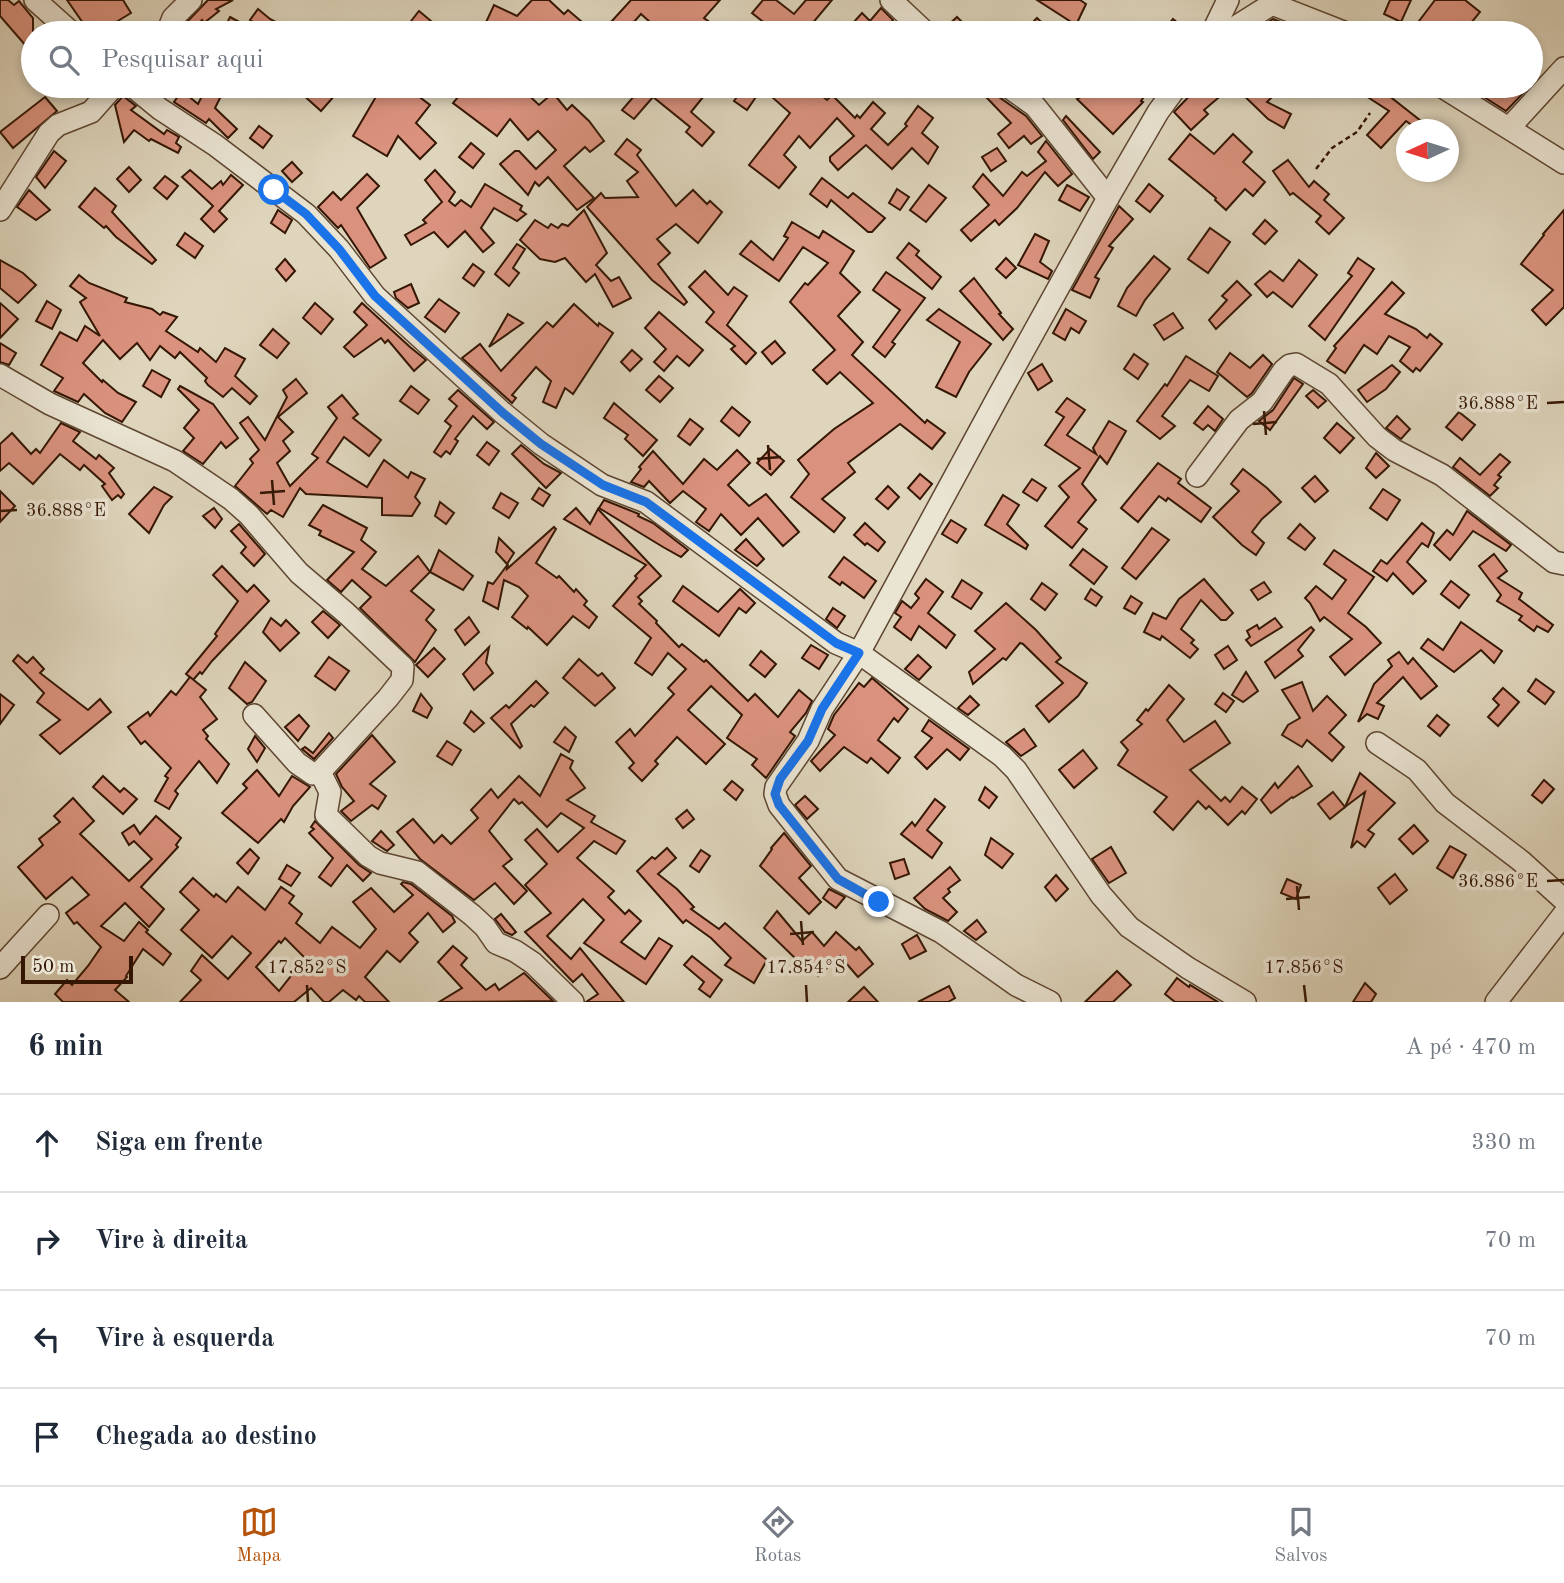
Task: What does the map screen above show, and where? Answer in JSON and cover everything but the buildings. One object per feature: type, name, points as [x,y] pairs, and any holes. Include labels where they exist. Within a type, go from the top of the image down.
[{"type":"street","points":[[35,0],[59,21]]},
{"type":"street","points":[[174,21],[179,11],[191,0]]},
{"type":"street","points":[[891,0],[913,21]]},
{"type":"street","points":[[1218,21],[1228,0]]},
{"type":"street","points":[[1243,21],[1270,2],[1317,21]]},
{"type":"street","points":[[1543,91],[1564,68]]},
{"type":"street","points":[[0,210],[49,133],[58,125],[91,112],[103,98]]},
{"type":"street","points":[[149,98],[160,109],[215,145],[306,214],[339,249],[375,296],[503,413],[541,444],[603,485],[646,502],[836,643],[859,653],[1002,756],[1016,770],[1101,895],[1129,927],[1170,957],[1245,1002]]},
{"type":"street","points":[[1023,98],[1035,107],[1108,198]]},
{"type":"street","points":[[1050,1002],[1013,993],[941,932],[838,879],[779,805],[775,794],[776,787],[808,741],[822,709],[859,653],[1108,198],[1168,98]]},
{"type":"street","points":[[1460,98],[1564,163]]},
{"type":"street","points":[[1509,128],[1536,98]]},
{"type":"street","points":[[1197,476],[1239,421],[1262,402],[1284,370],[1290,365],[1296,365],[1329,384],[1377,437],[1394,450],[1442,475],[1554,562],[1564,564]]},
{"type":"street","points":[[0,375],[50,404],[175,461],[232,499],[299,573],[401,665],[404,672],[388,698],[320,772],[313,774],[297,763],[254,715]]},
{"type":"street","points":[[1377,743],[1417,769],[1445,803],[1521,861],[1564,900]]},
{"type":"street","points":[[320,772],[330,792],[326,814],[368,856],[380,863],[417,872],[472,915],[496,943],[533,963],[573,1002]]},
{"type":"street","points":[[1496,1002],[1564,914]]},
{"type":"street","points":[[0,968],[48,915]]},
{"type":"path","points":[[1316,169],[1332,148],[1357,131],[1370,113]]},
{"type":"route","points":[[274,190],[306,214],[339,249],[375,296],[503,413],[541,444],[603,485],[646,502],[836,643],[859,653],[822,709],[808,741],[780,779],[775,794],[779,805],[838,879],[879,902]]}]
